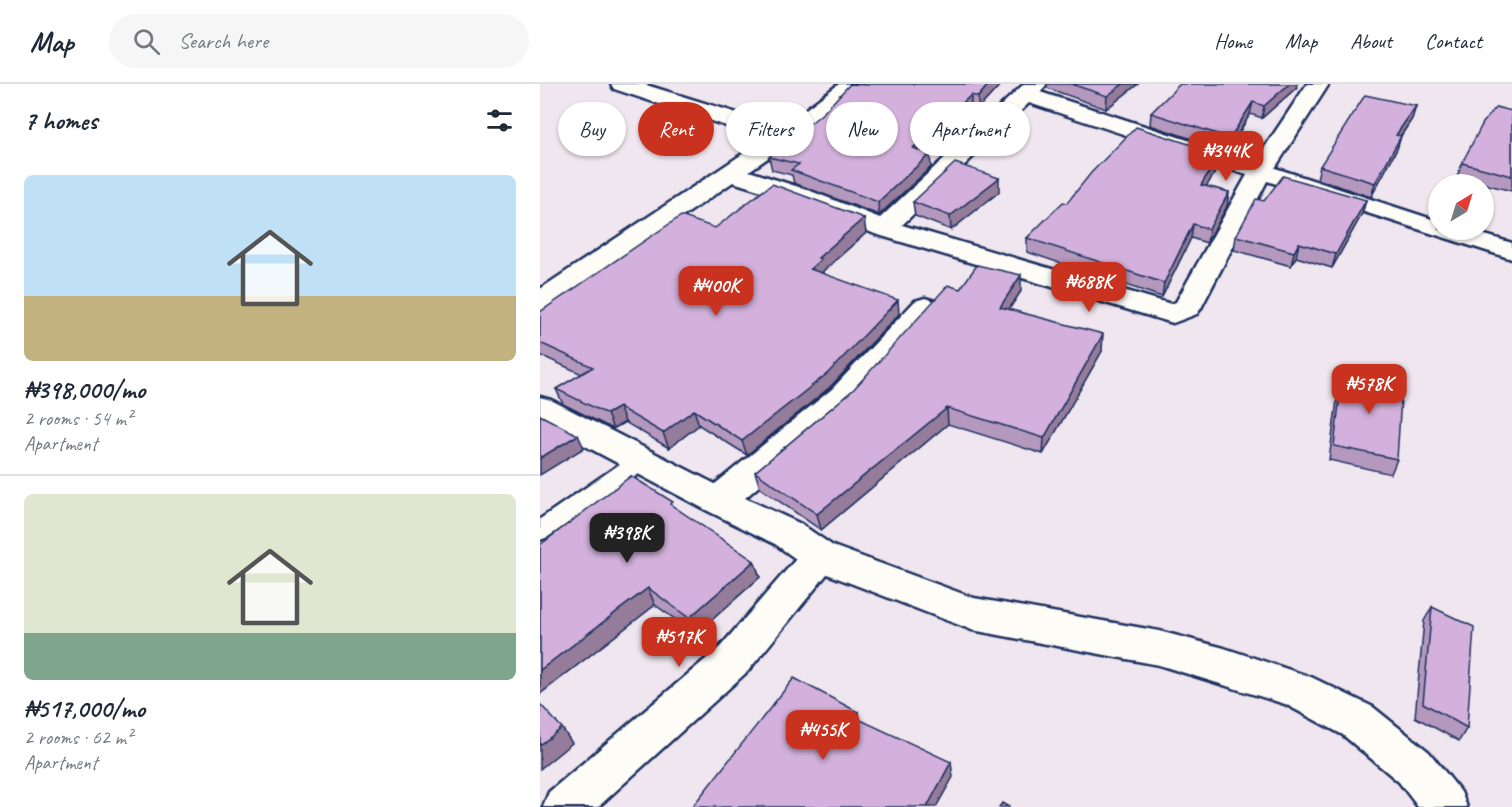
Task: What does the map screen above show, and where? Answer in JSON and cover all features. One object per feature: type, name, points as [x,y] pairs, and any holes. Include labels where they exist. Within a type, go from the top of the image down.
[{"type":"street","points":[[622,84],[726,118]]},
{"type":"street","points":[[814,113],[852,84]]},
{"type":"street","points":[[731,173],[799,195],[884,228],[1173,314],[1187,308],[1260,172],[1318,84]]},
{"type":"street","points":[[884,228],[1031,89],[1260,172],[1428,225]]},
{"type":"street","points":[[540,303],[756,156]]},
{"type":"street","points":[[1476,240],[1512,251]]},
{"type":"street","points":[[718,501],[843,398],[925,307]]},
{"type":"street","points":[[540,408],[718,501],[788,534],[820,556],[972,614],[1159,648],[1297,690],[1358,721],[1414,767],[1445,807]]},
{"type":"street","points":[[565,807],[734,659],[820,556]]},
{"type":"lane","points":[[540,531],[641,461]]},
{"type":"building","points":[[850,84],[989,84],[978,97],[971,95],[963,102],[910,102],[910,156],[928,156],[878,202],[791,170],[799,164],[769,157],[814,156],[814,120],[826,110],[826,156],[898,156],[898,102],[833,102]]},
{"type":"building","points":[[1071,84],[1123,84],[1107,96]]},
{"type":"building","points":[[1180,84],[1289,84],[1264,106],[1253,102],[1230,138],[1151,113]]},
{"type":"building","points":[[1365,95],[1416,106],[1396,135],[1401,136],[1375,183],[1320,166]]},
{"type":"building","points":[[1496,107],[1512,111],[1512,176],[1462,163],[1483,123]]},
{"type":"building","points":[[1136,127],[1220,154],[1201,185],[1229,192],[1209,229],[1193,224],[1164,283],[1027,238],[1063,202],[1067,203],[1091,173]]},
{"type":"building","points":[[955,163],[999,178],[950,216],[913,202]]},
{"type":"building","points":[[1283,176],[1366,200],[1336,254],[1299,243],[1294,252],[1236,236],[1256,199],[1264,201]]},
{"type":"building","points":[[772,184],[864,218],[818,258],[821,259],[810,269],[898,300],[828,373],[742,441],[694,410],[663,433],[619,407],[607,414],[556,389],[593,367],[540,343],[540,312],[681,216],[715,228]]},
{"type":"building","points":[[977,265],[1021,275],[1000,307],[1103,334],[1044,438],[947,408],[817,514],[755,472],[853,390],[948,285],[960,289]]},
{"type":"building","points":[[1343,371],[1402,382],[1397,459],[1334,446]]},
{"type":"building","points":[[540,415],[578,435],[540,458]]},
{"type":"building","points":[[631,476],[673,502],[670,504],[754,561],[689,618],[648,588],[540,670],[540,545]]},
{"type":"building","points":[[1432,607],[1474,627],[1467,728],[1423,703]]},
{"type":"building","points":[[794,678],[858,712],[854,717],[951,762],[927,807],[692,807]]},
{"type":"building","points":[[540,704],[562,728],[540,745]]}]
